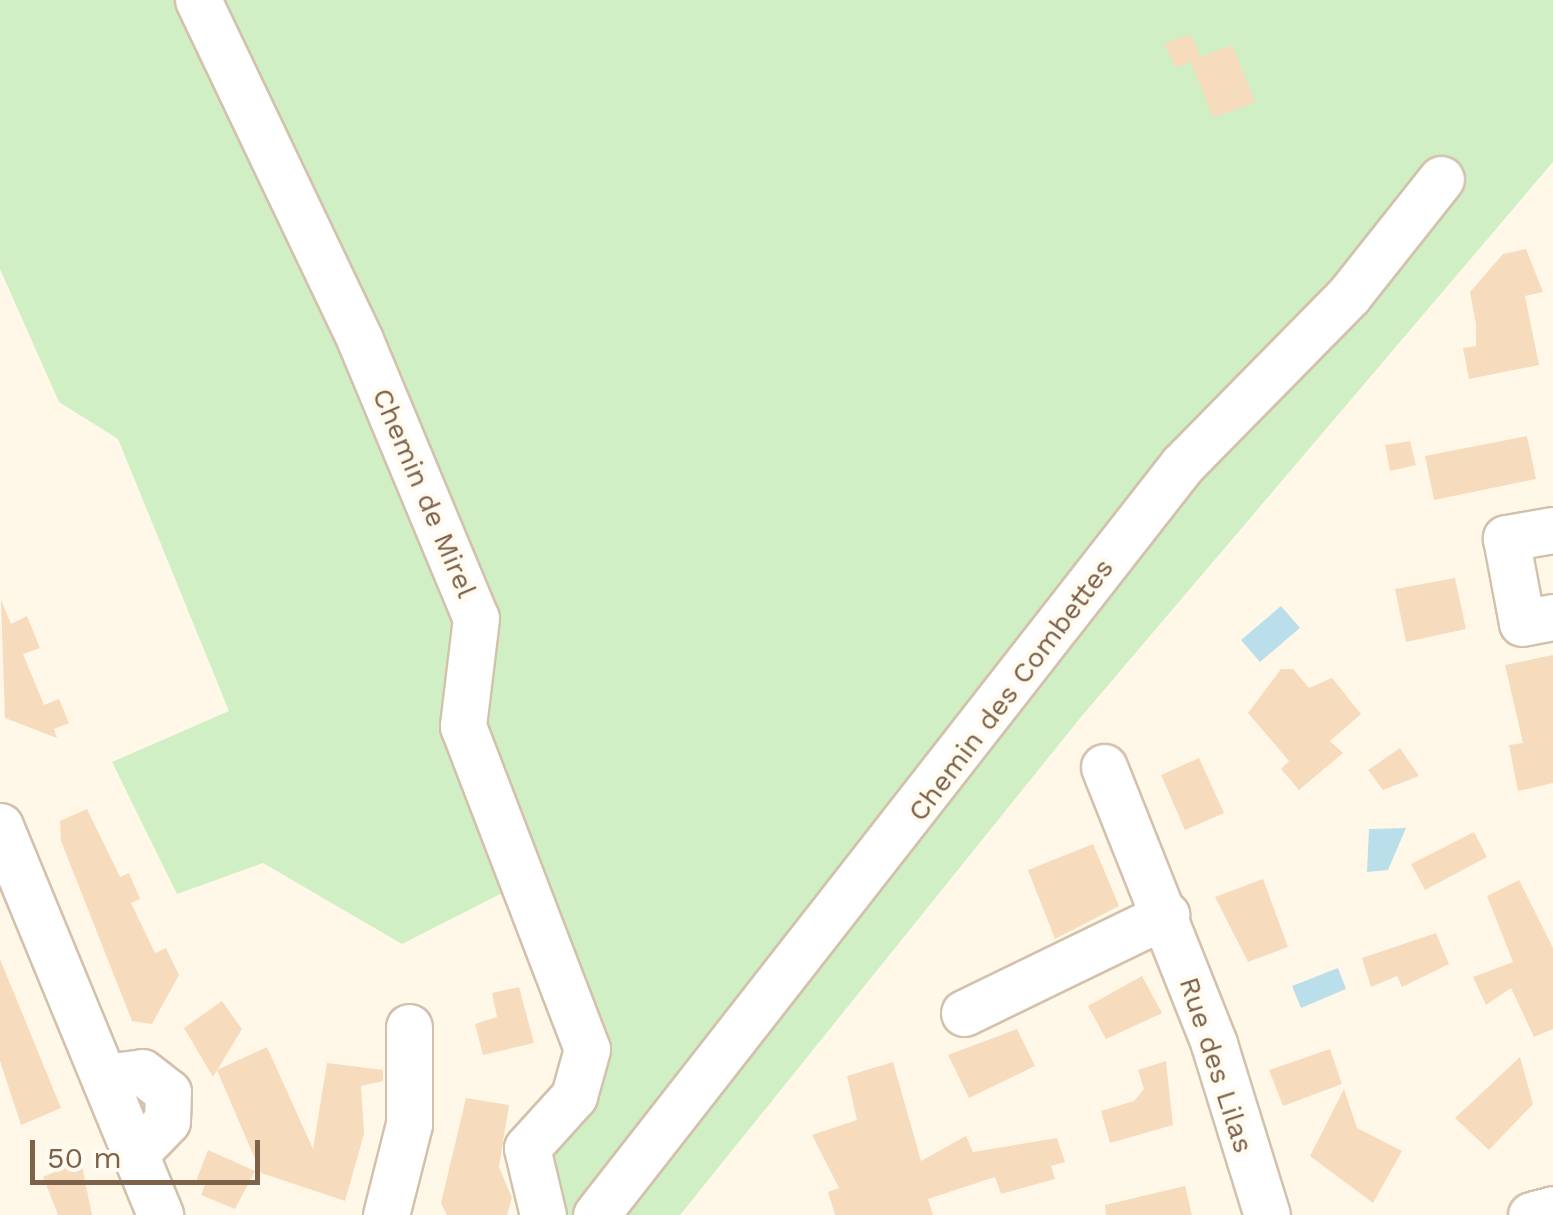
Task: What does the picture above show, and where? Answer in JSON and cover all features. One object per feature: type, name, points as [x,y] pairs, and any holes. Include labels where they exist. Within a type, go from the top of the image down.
[{"type":"street","name":"Chemin de Mirel","points":[[198,0],[360,340],[476,618],[463,726],[587,1049],[574,1096],[527,1148],[544,1215]]},
{"type":"street","name":"Chemin des Combettes","points":[[596,1215],[1182,464],[1349,294],[1442,179]]},
{"type":"street","points":[[1553,530],[1506,538],[1522,622],[1553,617]]},
{"type":"street","name":"Rue des Lilas","points":[[1104,767],[1166,916],[1267,1215]]},
{"type":"street","points":[[0,826],[160,1215]]},
{"type":"street","points":[[964,1013],[1166,916]]},
{"type":"street","points":[[386,1215],[409,1124],[408,1028]]},
{"type":"green space","points":[[0,0],[1553,0],[1553,162],[1081,717],[680,1215],[554,1215],[533,1168],[582,1099],[516,886],[402,944],[263,863],[177,894],[112,762],[229,711],[118,439],[59,402],[0,269]]},
{"type":"water","points":[[1281,606],[1300,628],[1260,662],[1241,640]]},
{"type":"water","points":[[1406,828],[1388,870],[1367,872],[1369,829]]},
{"type":"water","points":[[1338,968],[1346,989],[1301,1008],[1292,986]]},
{"type":"building","points":[[1190,34],[1201,57],[1232,45],[1255,102],[1213,118],[1191,62],[1176,68],[1164,44]]},
{"type":"building","points":[[1526,249],[1543,292],[1525,296],[1539,365],[1469,379],[1463,348],[1476,346],[1470,292],[1503,254]]},
{"type":"building","points":[[1527,436],[1536,479],[1434,500],[1425,456]]},
{"type":"building","points":[[1410,441],[1416,465],[1390,471],[1385,445]]},
{"type":"building","points":[[1455,578],[1466,629],[1406,642],[1395,589]]},
{"type":"building","points":[[1,600],[11,624],[27,616],[40,648],[23,654],[44,705],[59,699],[69,723],[54,729],[57,738],[5,718]]},
{"type":"building","points":[[1553,655],[1553,783],[1518,791],[1509,745],[1523,743],[1505,665]]},
{"type":"building","points":[[1281,669],[1293,669],[1309,688],[1332,678],[1361,714],[1330,741],[1343,753],[1299,790],[1281,769],[1289,761],[1248,713]]},
{"type":"building","points":[[1400,748],[1419,776],[1383,790],[1368,770]]},
{"type":"building","points":[[1199,758],[1224,813],[1185,830],[1161,775]]},
{"type":"building","points":[[87,809],[120,877],[129,873],[140,899],[131,903],[155,953],[166,948],[179,975],[152,1024],[132,1021],[61,841],[60,821]]},
{"type":"building","points":[[1474,832],[1487,857],[1425,890],[1411,864]]},
{"type":"building","points":[[1093,844],[1119,906],[1055,939],[1028,870]]},
{"type":"building","points":[[1263,879],[1288,947],[1248,962],[1215,897]]},
{"type":"building","points":[[1519,880],[1553,948],[1553,1029],[1534,1037],[1511,988],[1486,1005],[1473,977],[1513,962],[1487,896]]},
{"type":"building","points":[[1436,933],[1449,964],[1402,987],[1397,976],[1371,987],[1362,958]]},
{"type":"building","points":[[0,959],[61,1108],[21,1125],[0,1061]]},
{"type":"building","points":[[1142,976],[1162,1013],[1106,1039],[1088,1006]]},
{"type":"building","points":[[519,987],[534,1043],[483,1055],[475,1024],[497,1017],[492,993]]},
{"type":"building","points":[[222,1001],[242,1029],[213,1077],[184,1028]]},
{"type":"building","points":[[1017,1029],[1035,1066],[969,1098],[948,1055]]},
{"type":"building","points":[[267,1047],[313,1149],[327,1063],[383,1070],[383,1081],[361,1086],[364,1134],[345,1201],[261,1173],[217,1070]]},
{"type":"building","points":[[1330,1049],[1342,1084],[1283,1106],[1269,1070]]},
{"type":"building","points":[[1520,1057],[1533,1104],[1489,1150],[1455,1118]]},
{"type":"building","points":[[1166,1061],[1173,1125],[1110,1143],[1101,1111],[1134,1101],[1144,1089],[1138,1070]]},
{"type":"building","points":[[893,1062],[921,1161],[966,1136],[973,1152],[1057,1138],[1065,1162],[1051,1166],[1055,1179],[1001,1194],[995,1177],[928,1199],[933,1215],[835,1215],[828,1192],[839,1188],[812,1135],[857,1120],[847,1076]]},
{"type":"building","points":[[1344,1089],[1357,1128],[1402,1151],[1373,1203],[1310,1156]]},
{"type":"building","points":[[466,1098],[509,1105],[499,1167],[512,1198],[507,1215],[447,1215],[441,1203]]},
{"type":"building","points":[[208,1150],[255,1171],[235,1209],[201,1195],[205,1185],[196,1181]]},
{"type":"building","points":[[81,1161],[92,1215],[58,1215],[43,1177]]},
{"type":"building","points":[[1185,1186],[1192,1215],[1106,1215],[1105,1205]]}]
